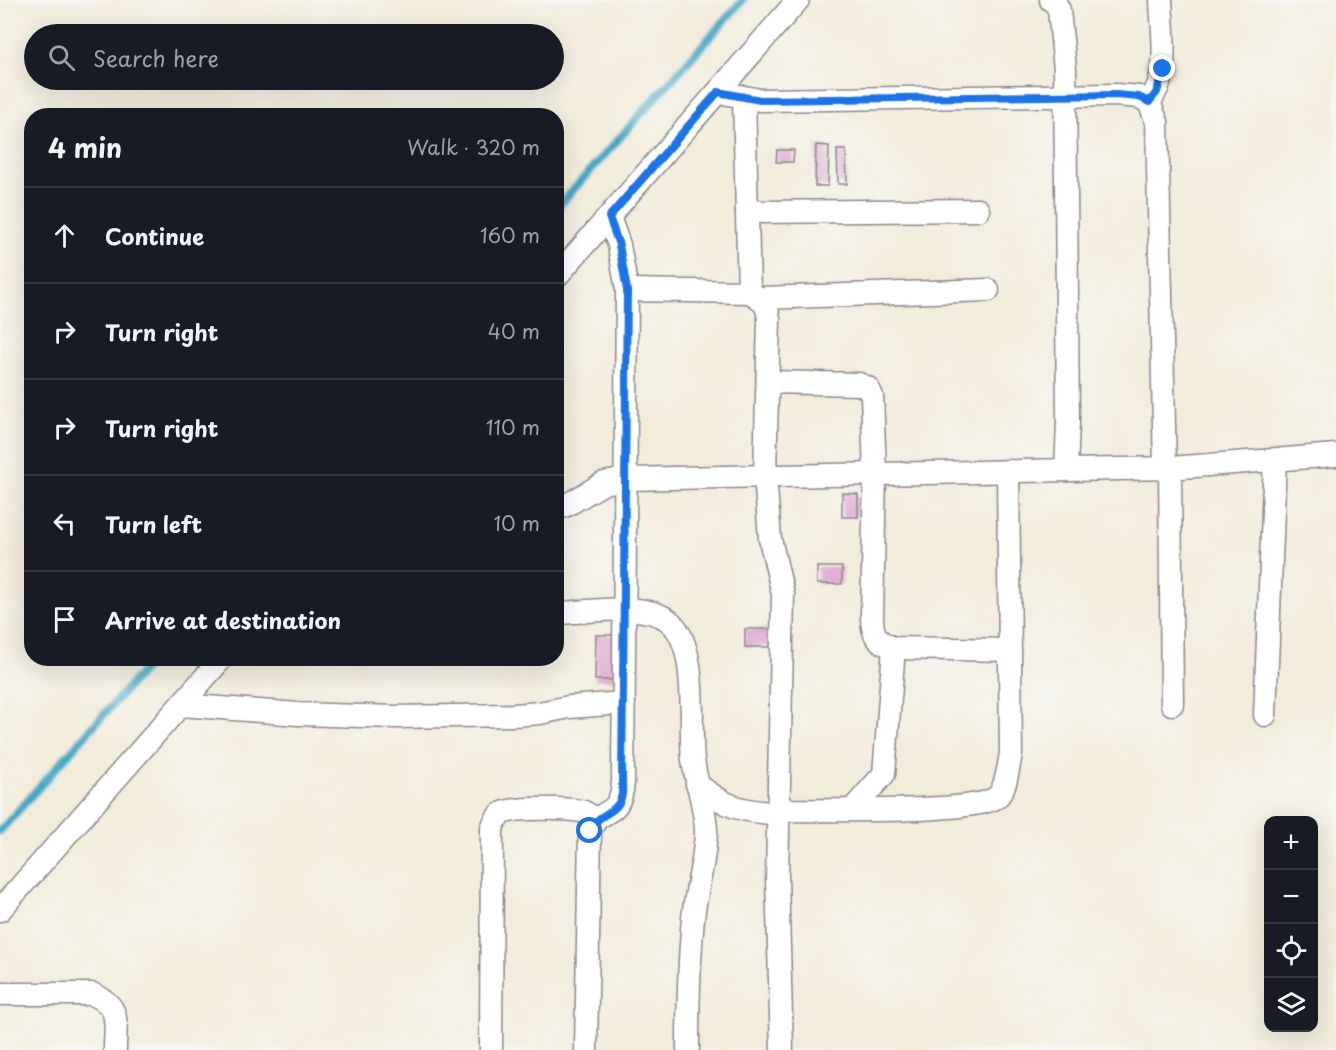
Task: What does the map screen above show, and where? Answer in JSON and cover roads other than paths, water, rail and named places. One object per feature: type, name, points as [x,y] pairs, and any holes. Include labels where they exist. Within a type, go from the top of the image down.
[{"type":"street","points":[[564,268],[798,0]]},
{"type":"street","points":[[1052,0],[1056,4],[1061,21],[1064,47],[1068,423],[1066,470]]},
{"type":"street","points":[[1149,102],[1157,92],[1163,69],[1161,0]]},
{"type":"street","points":[[718,92],[744,99],[782,100],[1116,95],[1139,97],[1149,102],[1157,122],[1168,468],[1172,704]]},
{"type":"street","points":[[744,99],[747,212],[756,295],[767,307],[770,319],[765,475],[770,540],[783,594],[777,812],[782,1050]]},
{"type":"street","points":[[747,212],[978,210]]},
{"type":"street","points":[[586,1050],[591,825],[615,807],[622,797],[627,290],[619,245],[609,217]]},
{"type":"street","points":[[627,290],[756,295],[988,290]]},
{"type":"street","points":[[768,382],[859,384],[868,388],[873,405],[875,473],[872,631],[876,639],[894,648],[1010,650]]},
{"type":"street","points":[[564,505],[604,483],[626,479],[1168,468],[1336,455]]},
{"type":"street","points":[[1265,715],[1275,459]]},
{"type":"street","points":[[697,784],[716,800],[729,807],[777,812],[968,806],[986,802],[997,796],[1003,787],[1011,754],[1008,471]]},
{"type":"street","points":[[564,613],[625,609],[667,619],[680,632],[687,654],[693,757],[706,830],[693,921],[688,1050]]},
{"type":"street","points":[[853,809],[884,774],[894,648]]},
{"type":"street","points":[[0,910],[215,666]]},
{"type":"street","points":[[181,705],[298,714],[395,717],[513,715],[588,705],[624,703]]},
{"type":"street","points":[[491,1050],[492,828],[497,818],[503,813],[513,811],[570,810],[585,813],[596,819]]},
{"type":"street","points":[[0,994],[92,994],[105,999],[112,1006],[115,1018],[115,1050]]},
{"type":"waterway","points":[[564,200],[743,0]]},
{"type":"waterway","points":[[0,831],[147,666]]}]
